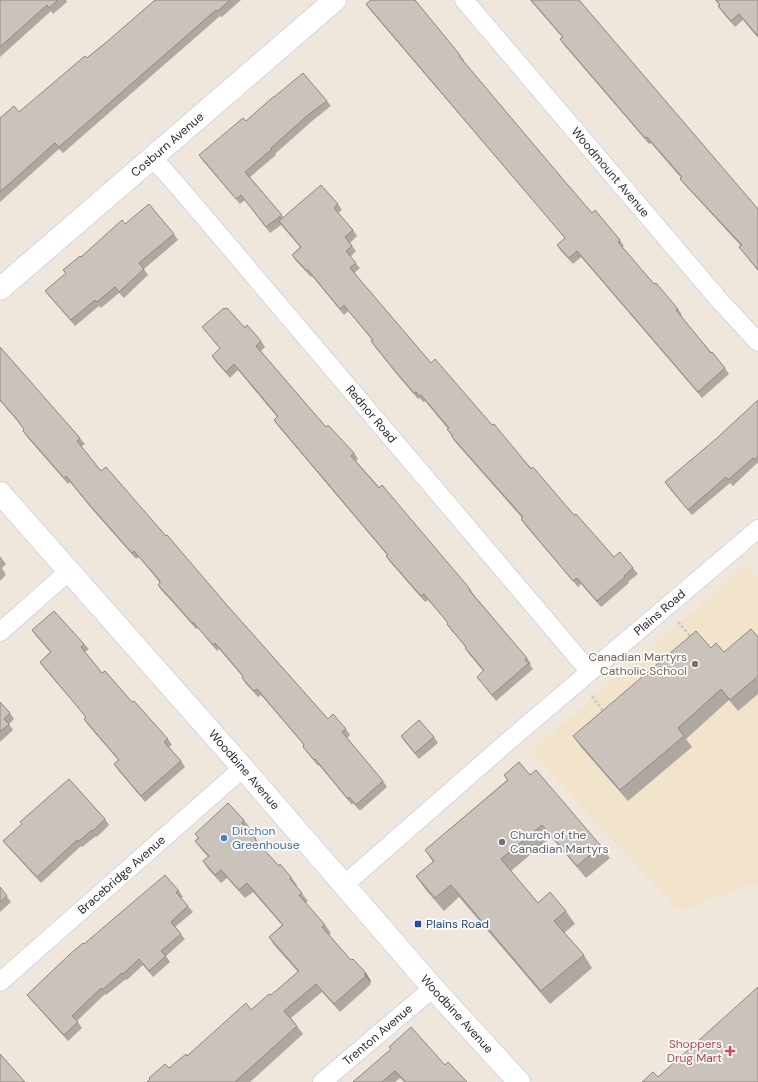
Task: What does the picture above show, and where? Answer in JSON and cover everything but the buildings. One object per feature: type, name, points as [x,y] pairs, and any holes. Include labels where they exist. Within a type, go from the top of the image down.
[{"type":"main road","name":"Cosburn Avenue","points":[[0,289],[335,0]]},
{"type":"main road","name":"Woodbine Avenue","points":[[0,493],[68,572],[243,768],[433,988],[519,1082]]},
{"type":"street","name":"Woodmount Avenue","points":[[464,0],[715,295],[758,342]]},
{"type":"street","name":"Rednor Road","points":[[152,158],[178,186],[571,647],[590,672]]},
{"type":"street","name":"Plains Road","points":[[344,885],[512,737],[758,529]]},
{"type":"street","points":[[0,632],[68,572]]},
{"type":"street","name":"Bracebridge Avenue","points":[[0,982],[243,768]]},
{"type":"street","name":"Trenton Avenue","points":[[322,1082],[433,988]]},
{"type":"path","points":[[676,621],[692,638]]},
{"type":"path","points":[[591,694],[605,713]]},
{"type":"shaded area","name":"Canadian Martyrs Catholic School","points":[[747,565],[758,577],[758,887],[754,883],[678,911],[531,752]]},
{"type":"place","name":"Canadian Martyrs Catholic School","points":[[695,664]]},
{"type":"place","name":"Ditchon Greenhouse","points":[[224,838]]},
{"type":"place","name":"Church of the Canadian Martyrs","points":[[502,842]]},
{"type":"place","name":"Plains Road","points":[[418,924]]},
{"type":"place","name":"Shoppers Drug Mart","points":[[730,1051]]}]
